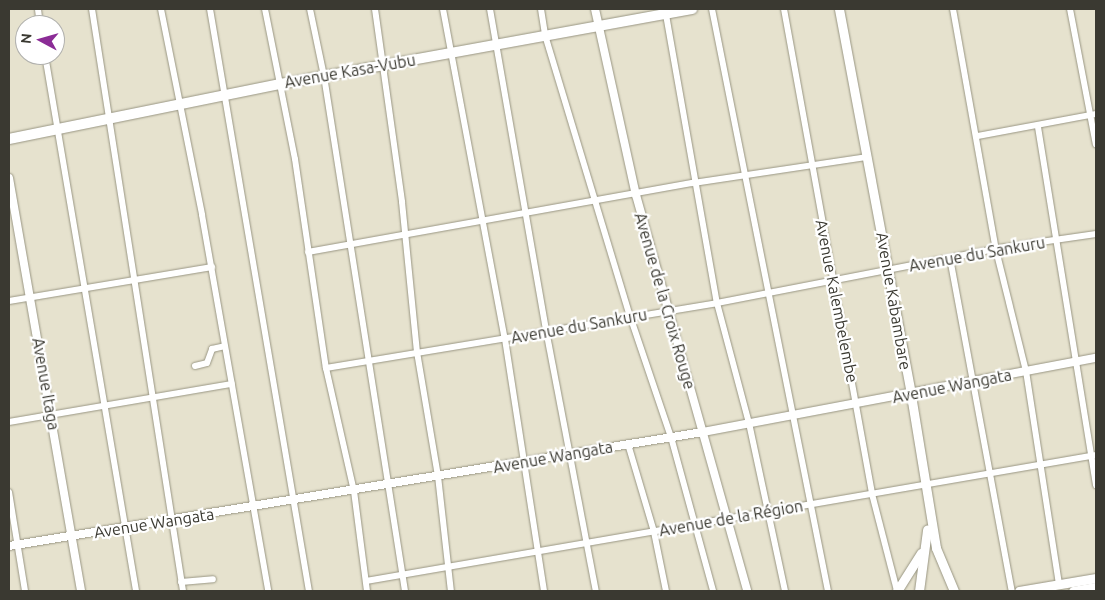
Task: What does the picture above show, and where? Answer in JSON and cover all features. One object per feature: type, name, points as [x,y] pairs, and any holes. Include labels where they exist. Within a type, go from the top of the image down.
[{"type":"main road","name":"Avenue Kasa-Vubu","points":[[9,139],[225,97],[280,84],[665,11],[692,9]]},
{"type":"main road","name":"Avenue Kabambare","points":[[839,9],[911,395],[936,548],[954,591]]},
{"type":"main road","points":[[919,591],[927,530]]},
{"type":"main road","points":[[897,591],[923,550]]},
{"type":"main road","points":[[1019,591],[1096,578]]},
{"type":"main road","points":[[1078,591],[1096,587]]},
{"type":"street","points":[[92,9],[151,397],[183,591]]},
{"type":"street","points":[[161,9],[182,105],[212,267],[268,591]]},
{"type":"street","points":[[210,9],[296,501],[309,591]]},
{"type":"street","points":[[265,9],[296,159],[326,368],[354,491],[368,591]]},
{"type":"street","points":[[310,9],[324,76],[351,243],[367,361],[405,591]]},
{"type":"street","points":[[375,9],[417,352],[438,476],[451,591]]},
{"type":"street","points":[[443,9],[505,339],[536,552],[544,591]]},
{"type":"street","points":[[490,9],[546,330],[596,591]]},
{"type":"street","points":[[541,9],[545,35],[597,201],[630,316],[671,437],[713,591]]},
{"type":"street","name":"Avenue de la Croix Rouge","points":[[596,9],[636,195],[666,312],[703,432],[747,591]]},
{"type":"street","points":[[712,9],[828,591]]},
{"type":"street","name":"Avenue Kalembelembe","points":[[784,9],[872,494],[897,591]]},
{"type":"street","points":[[953,9],[978,136],[996,249],[1026,371],[1042,463],[1059,584]]},
{"type":"street","points":[[1070,9],[1093,115],[1096,145]]},
{"type":"street","points":[[665,11],[694,183],[718,303],[749,423],[785,591]]},
{"type":"street","points":[[47,65],[136,591]]},
{"type":"street","points":[[978,136],[1038,127],[1093,115]]},
{"type":"street","points":[[1038,127],[1094,455],[1096,485]]},
{"type":"street","points":[[308,252],[351,243],[636,195],[694,183],[868,157]]},
{"type":"street","name":"Avenue Itaga","points":[[9,178],[52,414],[81,591]]},
{"type":"street","name":"Avenue du Sankuru","points":[[326,368],[505,339],[630,316],[718,303],[832,279],[996,249],[1096,234]]},
{"type":"street","points":[[950,258],[975,381],[1012,591]]},
{"type":"street","points":[[9,301],[212,267]]},
{"type":"street","points":[[195,366],[207,363],[212,349],[226,346]]},
{"type":"street","name":"Avenue Wangata","points":[[9,546],[296,501],[703,432],[911,395],[1096,358]]},
{"type":"street","points":[[9,422],[104,404],[232,384]]},
{"type":"street","points":[[628,444],[654,532],[666,591]]},
{"type":"street","name":"Avenue de la Région","points":[[366,581],[1094,455]]},
{"type":"street","points":[[9,492],[25,591]]},
{"type":"street","points":[[927,530],[930,511]]},
{"type":"street","points":[[182,582],[213,579]]}]
